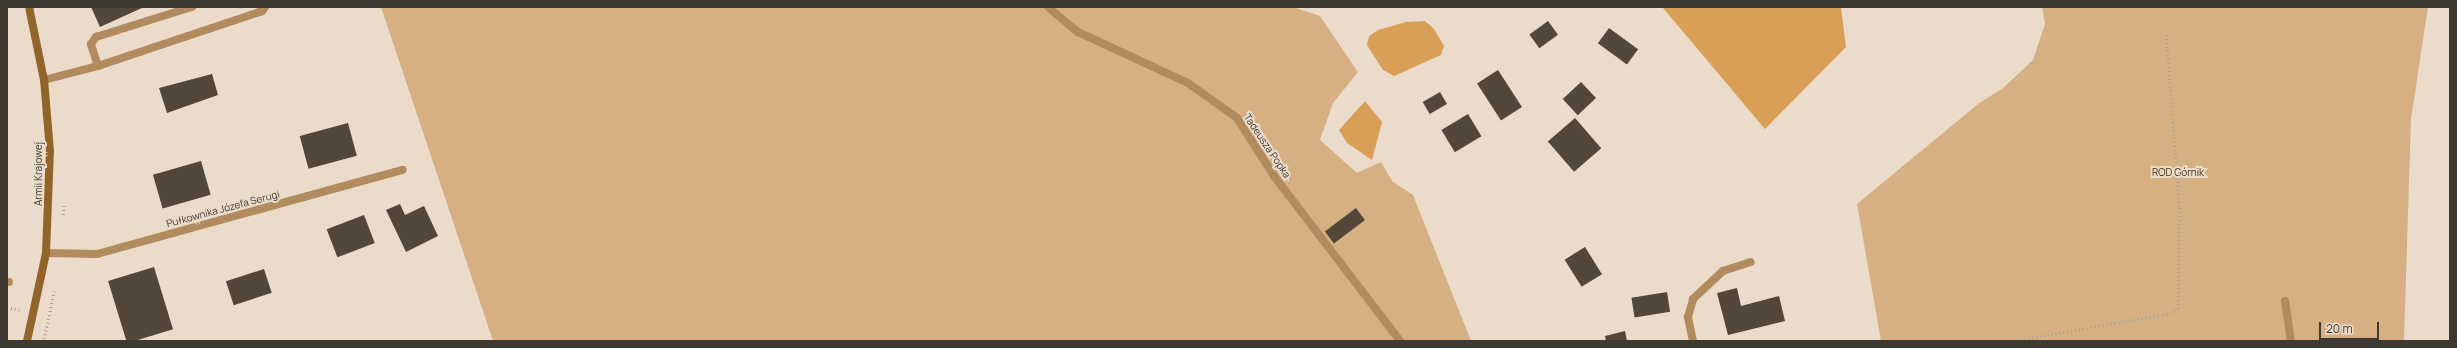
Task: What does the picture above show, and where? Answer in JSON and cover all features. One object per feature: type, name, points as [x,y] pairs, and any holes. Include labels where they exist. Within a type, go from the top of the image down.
[{"type":"main road","name":"Armii Krajowej","points":[[27,341],[46,253],[50,151],[44,80],[29,7]]},
{"type":"street","points":[[98,66],[92,44],[96,37],[192,7]]},
{"type":"street","points":[[44,80],[98,66],[262,11],[264,7]]},
{"type":"street","name":"Tadeusza Popka","points":[[1048,7],[1078,32],[1188,83],[1237,118],[1274,176],[1400,341]]},
{"type":"street","name":"Pułkownika Józefa Serugi","points":[[46,253],[97,254],[403,170]]},
{"type":"street","points":[[1693,341],[1688,317],[1693,299],[1723,271],[1751,262]]},
{"type":"street","points":[[2285,301],[2291,341]]},
{"type":"path","points":[[2012,341],[2167,314],[2178,309],[2178,207],[2166,33]]},
{"type":"green space","points":[[381,7],[1293,7],[1320,16],[1358,72],[1333,103],[1320,140],[1357,173],[1381,162],[1392,181],[1413,195],[1471,341],[493,341]]},
{"type":"green space","name":"ROD Górnik","points":[[2042,7],[2428,7],[2411,119],[2404,341],[1881,341],[1857,204],[1978,104],[2003,88],[2033,60],[2045,24]]},
{"type":"shaded area","points":[[1841,7],[1846,47],[1765,129],[1663,8]]},
{"type":"shaded area","points":[[1425,21],[1434,29],[1444,46],[1441,55],[1394,76],[1383,70],[1367,45],[1369,36],[1378,30],[1406,22]]},
{"type":"shaded area","points":[[1365,101],[1382,122],[1372,160],[1347,143],[1339,130]]},
{"type":"building","points":[[91,7],[144,7],[100,27]]},
{"type":"building","points":[[1548,21],[1558,35],[1539,48],[1529,35]]},
{"type":"building","points":[[1609,28],[1638,49],[1627,65],[1598,43]]},
{"type":"building","points":[[1498,70],[1522,107],[1501,121],[1477,84]]},
{"type":"building","points":[[212,74],[218,95],[167,113],[159,88]]},
{"type":"building","points":[[1581,82],[1596,98],[1578,115],[1563,99]]},
{"type":"building","points":[[1440,92],[1447,104],[1430,114],[1423,102]]},
{"type":"building","points":[[1468,114],[1481,136],[1455,152],[1441,130]]},
{"type":"building","points":[[1575,118],[1601,148],[1574,172],[1548,142]]},
{"type":"building","points":[[348,123],[357,156],[309,169],[300,136]]},
{"type":"building","points":[[201,161],[211,195],[163,208],[153,175]]},
{"type":"building","points":[[400,204],[405,215],[424,206],[438,236],[406,252],[386,210]]},
{"type":"building","points":[[1356,208],[1365,220],[1334,243],[1325,231]]},
{"type":"building","points":[[364,215],[375,243],[337,257],[327,229]]},
{"type":"building","points":[[1585,247],[1602,274],[1582,287],[1565,260]]},
{"type":"building","points":[[154,267],[173,329],[134,341],[126,341],[108,281]]},
{"type":"building","points":[[264,269],[272,293],[234,305],[226,281]]},
{"type":"building","points":[[1737,288],[1741,306],[1779,296],[1785,321],[1728,335],[1717,293]]},
{"type":"building","points":[[1667,292],[1670,312],[1635,317],[1631,298]]},
{"type":"building","points":[[1625,331],[1627,341],[1606,341],[1605,336]]}]
